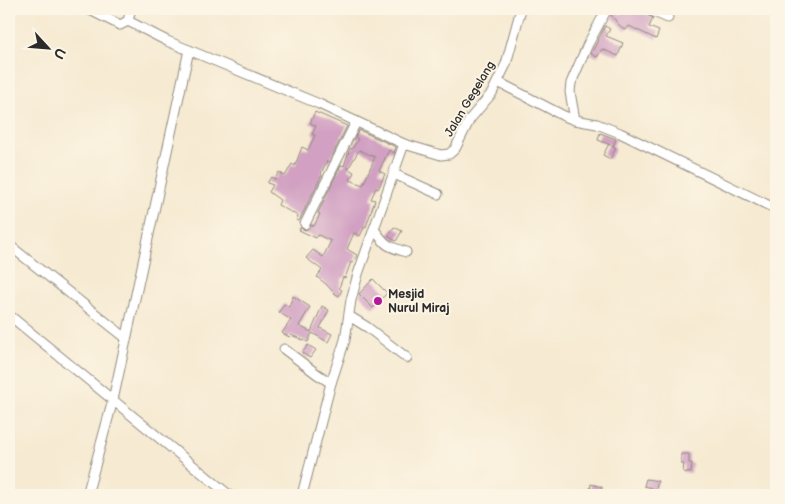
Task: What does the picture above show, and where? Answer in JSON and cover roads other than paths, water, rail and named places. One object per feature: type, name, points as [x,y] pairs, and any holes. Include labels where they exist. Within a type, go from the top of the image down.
[{"type":"street","name":"Jalan Gegelang","points":[[88,9],[120,25],[128,21],[189,50],[305,98],[404,144],[441,155],[452,153],[470,119],[492,93],[508,59],[521,9]]},
{"type":"street","points":[[128,21],[130,9]]},
{"type":"street","points":[[575,120],[570,92],[571,83],[588,44],[607,9]]},
{"type":"street","points":[[647,9],[668,18]]},
{"type":"street","points":[[87,495],[113,400],[189,50]]},
{"type":"street","points":[[498,82],[564,116],[620,132],[776,209]]},
{"type":"street","points":[[305,224],[356,122]]},
{"type":"street","points":[[302,495],[345,340],[358,274],[404,144]]},
{"type":"street","points":[[394,174],[438,194]]},
{"type":"street","points":[[374,230],[387,246],[406,252]]},
{"type":"street","points":[[9,245],[126,338]]},
{"type":"street","points":[[9,315],[229,495]]},
{"type":"street","points":[[349,316],[367,327],[407,358]]},
{"type":"street","points":[[284,349],[317,374],[332,382]]},
{"type":"place","name":"Mesjid Nurul Miraj","points":[[378,301]]}]
